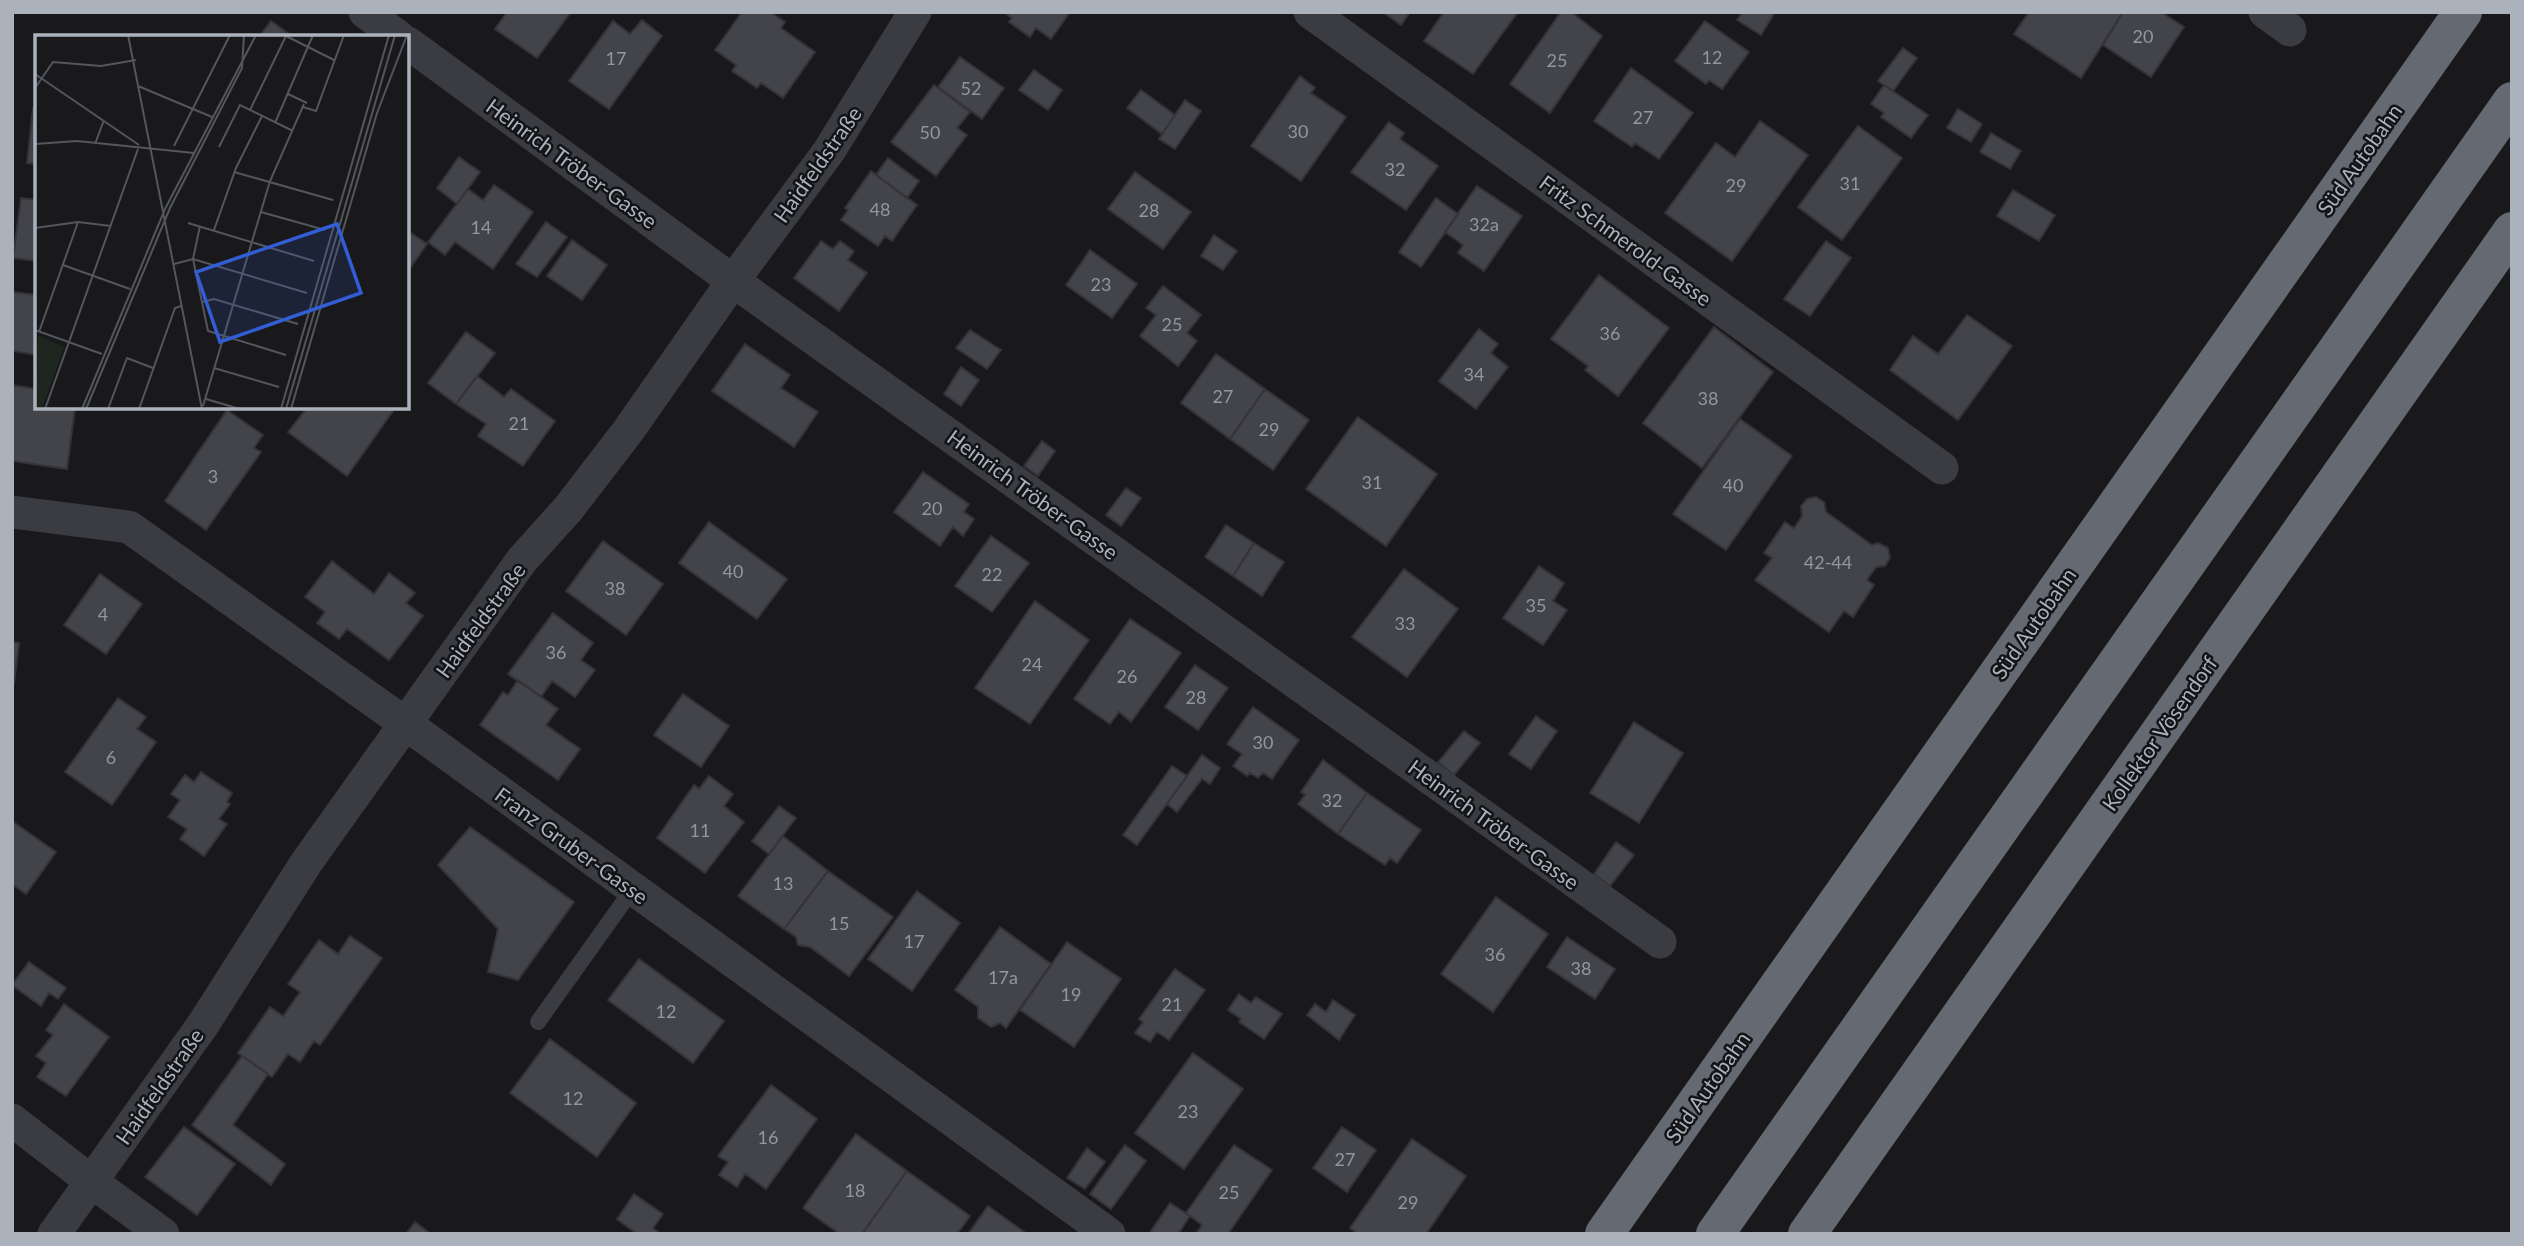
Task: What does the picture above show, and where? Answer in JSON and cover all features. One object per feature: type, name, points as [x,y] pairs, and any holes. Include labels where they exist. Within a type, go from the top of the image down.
[{"type":"highway","name":"Süd Autobahn","points":[[1604,1234],[2463,12]]},
{"type":"highway","points":[[1715,1234],[2512,101]]},
{"type":"highway","name":"Kollektor Vösendorf","points":[[1807,1234],[2512,231]]},
{"type":"street","points":[[365,12],[396,35]]},
{"type":"street","name":"Haidfeldstraße","points":[[54,1234],[201,1026],[306,863],[522,560],[568,509],[628,431],[733,281],[829,151],[915,12]]},
{"type":"street","name":"Fritz Schmerold-Gasse","points":[[1310,12],[1942,468]]},
{"type":"street","name":"Heinrich Tröber-Gasse","points":[[410,44],[733,281],[1660,942]]},
{"type":"street","name":"Franz Gruber-Gasse","points":[[12,512],[129,527],[406,724],[1110,1234]]},
{"type":"street","points":[[12,1120],[163,1234]]},
{"type":"lane","points":[[538,1023],[632,890]]},
{"type":"building","points":[[507,12],[571,12],[537,58],[495,29]]},
{"type":"building","points":[[742,12],[770,12],[785,22],[781,28],[815,52],[783,98],[761,83],[757,88],[732,71],[736,65],[715,50]]},
{"type":"building","points":[[1004,12],[1070,12],[1051,39],[1036,28],[1030,37],[1009,22],[1012,18]]},
{"type":"building","points":[[1383,12],[1410,12],[1401,25]]},
{"type":"building","points":[[1444,12],[1518,12],[1473,74],[1424,41]]},
{"type":"building","points":[[1561,12],[1571,12],[1602,36],[1550,113],[1510,84]]},
{"type":"building","points":[[1743,12],[1775,12],[1761,35],[1737,20]]},
{"type":"building","points":[[2029,12],[2123,12],[2081,78],[2014,34]]},
{"type":"building","points":[[2123,12],[2161,12],[2184,27],[2151,77],[2103,45]]},
{"type":"building","points":[[642,20],[662,36],[609,109],[569,81],[613,21],[630,34]]},
{"type":"building","points":[[271,21],[290,35],[260,35]]},
{"type":"building","points":[[1705,21],[1749,52],[1722,89],[1709,80],[1706,84],[1675,61]]},
{"type":"building","points":[[1903,48],[1917,58],[1893,91],[1878,81]]},
{"type":"building","points":[[960,57],[1004,88],[982,119],[938,87]]},
{"type":"building","points":[[1631,68],[1693,113],[1659,159],[1635,143],[1632,147],[1594,121]]},
{"type":"building","points":[[1034,70],[1062,90],[1048,110],[1019,90]]},
{"type":"building","points":[[1300,76],[1315,88],[1311,93],[1346,117],[1301,181],[1251,146]]},
{"type":"building","points":[[934,85],[970,112],[957,128],[967,135],[936,176],[891,142]]},
{"type":"building","points":[[1884,85],[1928,115],[1911,138],[1881,117],[1884,113],[1871,104]]},
{"type":"building","points":[[1141,90],[1175,115],[1162,134],[1127,108]]},
{"type":"building","points":[[1185,100],[1201,111],[1175,149],[1159,139]]},
{"type":"building","points":[[33,108],[35,108],[35,164],[27,163]]},
{"type":"building","points":[[1958,109],[1982,124],[1971,142],[1947,128]]},
{"type":"building","points":[[1760,121],[1808,155],[1732,261],[1665,213],[1716,143],[1735,157]]},
{"type":"building","points":[[1389,122],[1404,133],[1400,139],[1438,166],[1406,210],[1351,172]]},
{"type":"building","points":[[1858,126],[1902,158],[1842,240],[1798,207]]},
{"type":"building","points":[[1991,133],[2021,151],[2010,169],[1980,152]]},
{"type":"building","points":[[459,157],[480,172],[457,204],[437,188]]},
{"type":"building","points":[[888,158],[919,181],[907,198],[876,175]]},
{"type":"building","points":[[871,171],[917,205],[892,241],[885,236],[878,246],[841,220],[848,210],[845,208]]},
{"type":"building","points":[[1135,172],[1191,212],[1163,249],[1108,209]]},
{"type":"building","points":[[494,185],[533,212],[493,269],[455,242],[445,255],[428,242],[468,189],[483,200]]},
{"type":"building","points":[[1477,186],[1522,216],[1484,271],[1458,253],[1463,245],[1445,232]]},
{"type":"building","points":[[2013,190],[2055,215],[2039,241],[1997,216]]},
{"type":"building","points":[[21,198],[35,200],[35,261],[13,258]]},
{"type":"building","points":[[1436,198],[1458,214],[1421,267],[1399,252]]},
{"type":"building","points":[[546,222],[567,237],[537,277],[516,264]]},
{"type":"building","points":[[410,232],[427,244],[410,268]]},
{"type":"building","points":[[1214,235],[1237,251],[1223,270],[1201,256]]},
{"type":"building","points":[[572,240],[607,265],[582,300],[547,276]]},
{"type":"building","points":[[821,241],[833,249],[840,241],[854,251],[848,260],[867,273],[839,311],[794,278]]},
{"type":"building","points":[[1826,241],[1851,258],[1810,316],[1784,299]]},
{"type":"building","points":[[1090,250],[1137,284],[1112,318],[1066,285]]},
{"type":"building","points":[[1599,275],[1669,328],[1618,396],[1585,370],[1588,366],[1551,339]]},
{"type":"building","points":[[1163,286],[1201,315],[1187,333],[1197,341],[1178,366],[1140,336],[1156,315],[1146,308]]},
{"type":"building","points":[[12,292],[35,295],[35,355],[12,351]]},
{"type":"building","points":[[1967,315],[2012,346],[1958,420],[1890,370],[1913,336],[1938,354]]},
{"type":"building","points":[[1714,327],[1773,372],[1702,468],[1643,423]]},
{"type":"building","points":[[1479,329],[1498,344],[1491,353],[1508,367],[1476,409],[1439,381]]},
{"type":"building","points":[[970,330],[1001,350],[987,369],[956,348]]},
{"type":"building","points":[[466,332],[495,353],[456,404],[428,383]]},
{"type":"building","points":[[745,344],[790,375],[781,388],[818,412],[794,447],[712,391]]},
{"type":"building","points":[[1216,354],[1265,389],[1230,439],[1181,403]]},
{"type":"building","points":[[961,367],[979,380],[961,406],[944,394]]},
{"type":"building","points":[[477,376],[504,397],[511,389],[555,421],[523,466],[478,436],[486,424],[456,404]]},
{"type":"building","points":[[12,385],[35,389],[35,410],[75,410],[67,469],[12,461]]},
{"type":"building","points":[[1265,389],[1309,420],[1273,470],[1230,439]]},
{"type":"building","points":[[227,410],[263,435],[254,448],[261,452],[206,530],[165,501]]},
{"type":"building","points":[[305,410],[393,411],[347,476],[288,432]]},
{"type":"building","points":[[1358,417],[1437,474],[1386,546],[1306,489]]},
{"type":"building","points":[[1740,419],[1792,456],[1726,550],[1673,514]]},
{"type":"building","points":[[1042,441],[1055,451],[1038,476],[1024,466]]},
{"type":"building","points":[[923,472],[969,504],[964,512],[974,519],[963,536],[953,527],[940,546],[894,512]]},
{"type":"building","points":[[1126,488],[1141,498],[1121,526],[1106,515]]},
{"type":"building","points":[[1816,497],[1824,502],[1826,512],[1872,545],[1878,543],[1888,548],[1890,558],[1885,566],[1876,567],[1867,580],[1874,585],[1853,617],[1844,611],[1829,632],[1755,580],[1772,558],[1764,553],[1785,522],[1794,528],[1802,516],[1801,506],[1807,499]]},
{"type":"building","points":[[709,522],[787,579],[757,619],[679,563]]},
{"type":"building","points":[[1226,525],[1254,543],[1233,576],[1205,557]]},
{"type":"building","points":[[991,536],[1029,563],[992,612],[955,586]]},
{"type":"building","points":[[603,541],[663,584],[626,635],[566,591]]},
{"type":"building","points":[[1254,543],[1284,562],[1262,596],[1233,576]]},
{"type":"building","points":[[332,561],[374,594],[389,573],[415,593],[406,603],[423,616],[389,660],[347,629],[339,639],[317,623],[325,612],[305,597]]},
{"type":"building","points":[[1539,566],[1564,583],[1553,601],[1567,610],[1543,645],[1503,618]]},
{"type":"building","points":[[1404,569],[1458,609],[1407,677],[1352,637]]},
{"type":"building","points":[[100,574],[142,604],[106,654],[64,625]]},
{"type":"building","points":[[1035,601],[1089,640],[1030,724],[975,688]]},
{"type":"building","points":[[553,613],[593,643],[581,660],[595,670],[575,697],[552,681],[541,697],[508,674]]},
{"type":"building","points":[[1130,619],[1181,653],[1131,722],[1119,712],[1110,724],[1074,699]]},
{"type":"building","points":[[12,642],[19,643],[14,683],[12,683]]},
{"type":"building","points":[[1195,665],[1228,688],[1198,730],[1165,707]]},
{"type":"building","points":[[518,680],[558,709],[546,725],[580,749],[558,780],[480,725],[503,692],[508,695]]},
{"type":"building","points":[[683,694],[729,726],[701,767],[654,735]]},
{"type":"building","points":[[118,698],[146,717],[137,729],[156,742],[112,805],[65,772]]},
{"type":"building","points":[[1253,707],[1299,740],[1272,779],[1263,773],[1258,778],[1250,773],[1247,776],[1233,766],[1242,754],[1227,744]]},
{"type":"building","points":[[1536,716],[1557,731],[1531,769],[1509,754]]},
{"type":"building","points":[[1634,722],[1683,753],[1639,823],[1590,793]]},
{"type":"building","points":[[1464,731],[1480,743],[1454,775],[1438,762]]},
{"type":"building","points":[[1202,755],[1220,768],[1210,784],[1202,779],[1177,812],[1167,804]]},
{"type":"building","points":[[1323,760],[1367,793],[1338,834],[1298,804],[1305,795],[1301,792]]},
{"type":"building","points":[[1172,766],[1187,776],[1137,845],[1123,835]]},
{"type":"building","points":[[201,772],[232,793],[227,802],[230,804],[219,819],[227,824],[204,856],[180,839],[187,829],[168,817],[180,800],[171,794],[185,775],[194,782]]},
{"type":"building","points":[[709,776],[733,794],[724,806],[744,822],[705,873],[657,838],[694,785],[699,789]]},
{"type":"building","points":[[1367,793],[1421,830],[1397,863],[1390,858],[1385,865],[1338,834]]},
{"type":"building","points":[[779,806],[796,818],[769,854],[752,841]]},
{"type":"building","points":[[12,821],[56,852],[26,894],[12,884]]},
{"type":"building","points":[[470,827],[574,902],[518,980],[488,972],[498,929],[438,865]]},
{"type":"building","points":[[783,836],[828,871],[784,929],[738,896]]},
{"type":"building","points":[[1616,842],[1634,855],[1610,886],[1594,874]]},
{"type":"building","points":[[828,871],[893,917],[849,976],[810,947],[798,945],[796,937],[784,929]]},
{"type":"building","points":[[917,891],[960,923],[912,991],[868,959]]},
{"type":"building","points":[[1496,897],[1548,934],[1493,1012],[1441,974]]},
{"type":"building","points":[[1000,927],[1051,964],[1006,1028],[1000,1023],[991,1027],[978,1018],[978,1007],[955,990]]},
{"type":"building","points":[[350,936],[382,958],[320,1045],[314,1041],[300,1062],[288,1054],[272,1077],[238,1053],[270,1007],[283,1016],[300,992],[288,984],[319,940],[338,954]]},
{"type":"building","points":[[1567,937],[1615,969],[1595,999],[1547,967]]},
{"type":"building","points":[[1067,942],[1121,979],[1074,1047],[1020,1010]]},
{"type":"building","points":[[639,959],[724,1021],[693,1063],[608,1000]]},
{"type":"building","points":[[29,962],[66,988],[58,999],[49,993],[41,1006],[12,985]]},
{"type":"building","points":[[1175,969],[1205,990],[1169,1040],[1157,1032],[1150,1042],[1135,1033],[1143,1022],[1139,1019]]},
{"type":"building","points":[[1239,994],[1251,1003],[1256,997],[1282,1014],[1264,1039],[1239,1022],[1241,1019],[1228,1010]]},
{"type":"building","points":[[1333,1000],[1355,1015],[1339,1040],[1307,1015],[1315,1004],[1326,1012]]},
{"type":"building","points":[[64,1004],[109,1037],[66,1096],[37,1077],[46,1063],[36,1056],[53,1035],[46,1030]]},
{"type":"building","points":[[550,1039],[636,1103],[597,1157],[510,1093]]},
{"type":"building","points":[[1193,1053],[1243,1089],[1184,1169],[1135,1133]]},
{"type":"building","points":[[242,1056],[268,1074],[233,1125],[285,1164],[271,1185],[192,1125]]},
{"type":"building","points":[[771,1085],[817,1119],[766,1189],[745,1174],[737,1187],[719,1175],[728,1162],[718,1156]]},
{"type":"building","points":[[184,1127],[235,1164],[197,1215],[145,1177]]},
{"type":"building","points":[[1342,1127],[1376,1150],[1347,1192],[1313,1168]]},
{"type":"building","points":[[856,1134],[907,1171],[862,1234],[840,1234],[803,1208]]},
{"type":"building","points":[[1412,1139],[1466,1176],[1426,1234],[1358,1234],[1350,1228]]},
{"type":"building","points":[[1125,1145],[1146,1161],[1111,1209],[1090,1194]]},
{"type":"building","points":[[1234,1145],[1272,1170],[1228,1234],[1196,1234],[1202,1225],[1186,1213]]},
{"type":"building","points":[[1087,1148],[1105,1162],[1085,1189],[1067,1178]]},
{"type":"building","points":[[907,1171],[970,1216],[957,1234],[862,1234]]},
{"type":"building","points":[[634,1194],[663,1214],[653,1228],[661,1234],[637,1234],[617,1219]]},
{"type":"building","points":[[1170,1203],[1190,1216],[1178,1234],[1149,1234]]},
{"type":"building","points":[[988,1206],[1027,1234],[968,1234]]},
{"type":"building","points":[[415,1222],[431,1234],[406,1234]]}]
